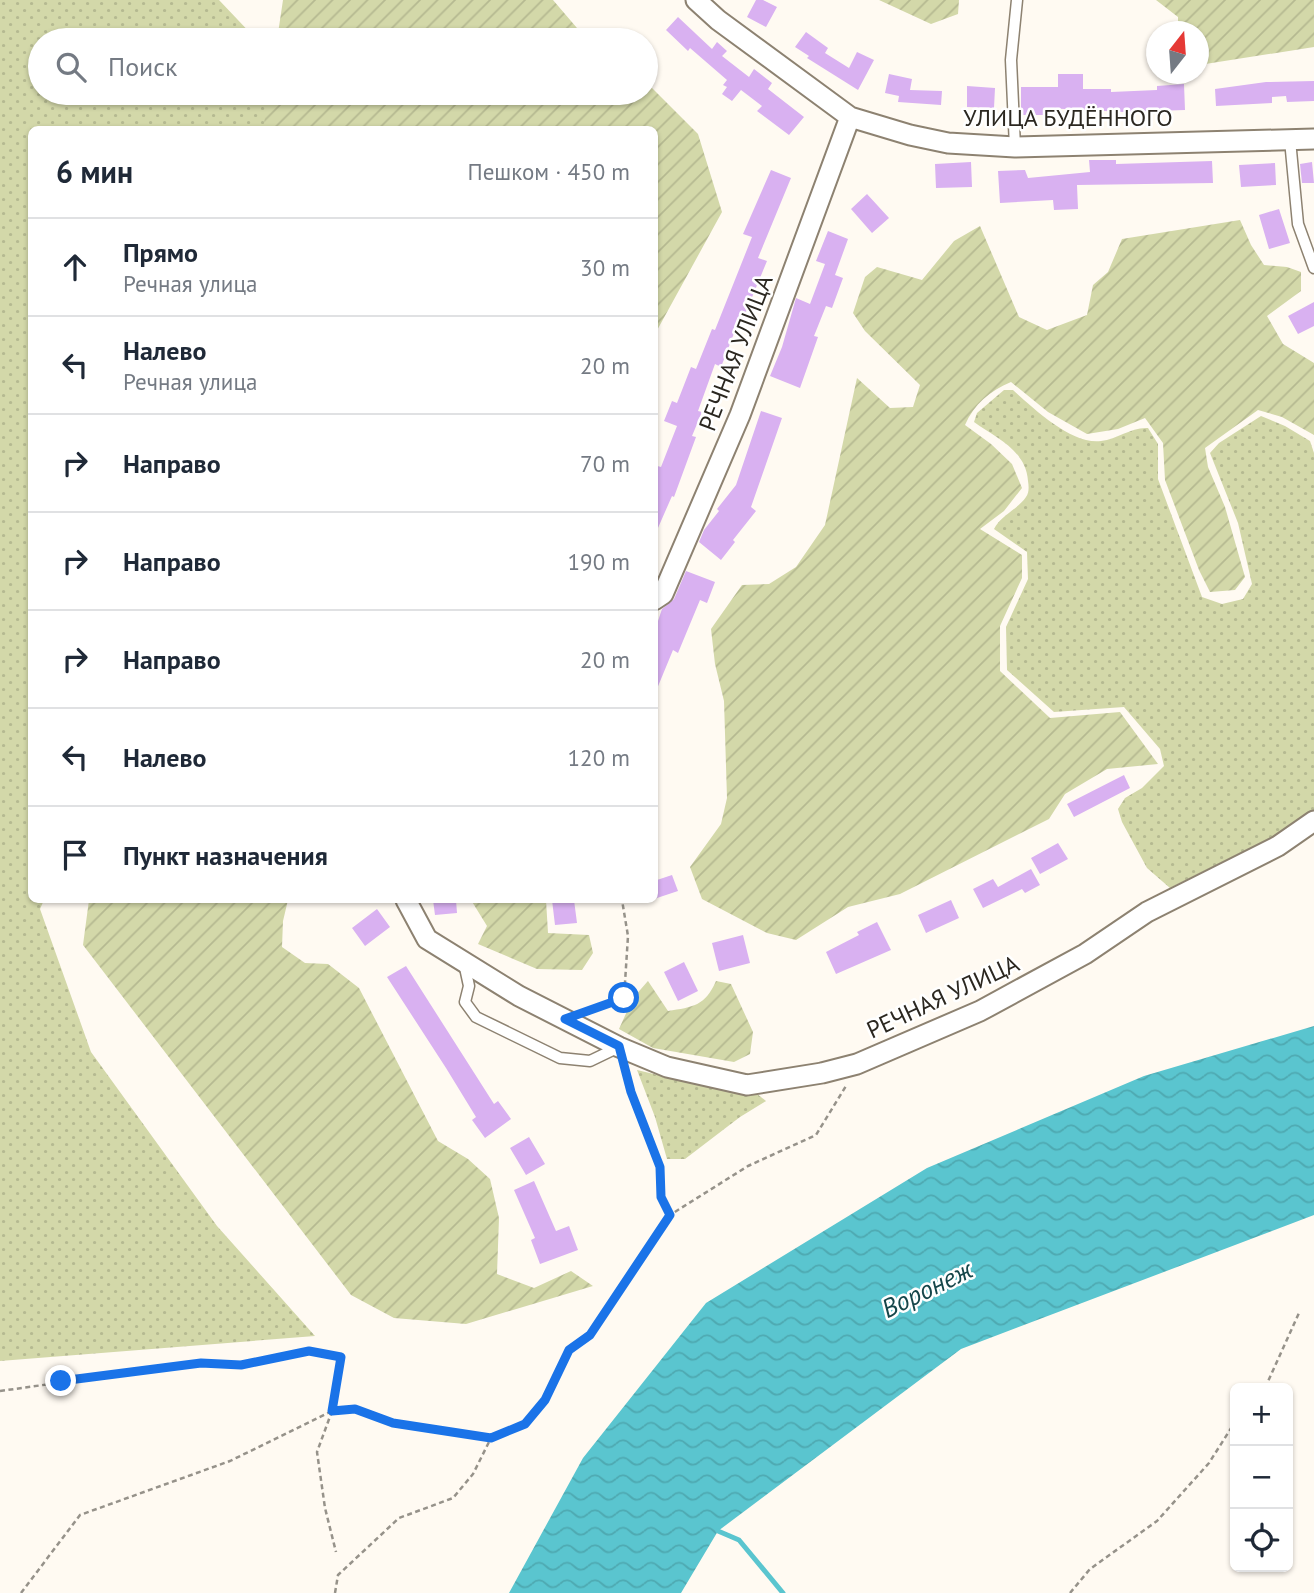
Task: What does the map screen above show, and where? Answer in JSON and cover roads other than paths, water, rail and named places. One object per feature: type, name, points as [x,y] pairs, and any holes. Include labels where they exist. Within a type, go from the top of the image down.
[{"type":"street","name":"УЛИЦА БУДЁННОГО","points":[[696,0],[718,20],[850,117],[948,143],[1015,147],[1314,139]]},
{"type":"street","name":"РЕЧНАЯ УЛИЦА","points":[[658,597],[663,594],[740,415],[850,117]]},
{"type":"street","name":"РЕЧНАЯ УЛИЦА","points":[[408,903],[427,939],[519,996],[667,1067],[747,1085],[822,1073],[857,1064],[992,1004],[1084,954],[1147,912],[1278,846],[1314,821]]},
{"type":"lane","points":[[1015,147],[1011,60],[1017,0]]},
{"type":"lane","points":[[1290,140],[1298,224],[1314,268]]},
{"type":"lane","points":[[464,963],[469,986],[465,1002],[476,1017],[560,1058],[590,1062],[619,1046]]},
{"type":"water","name":"Воронеж","points":[[1314,1026],[1314,1215],[961,1349],[718,1531],[681,1593],[509,1593],[583,1458],[706,1303],[927,1168],[1144,1076]]},
{"type":"waterway","points":[[718,1531],[739,1540],[783,1593]]}]
